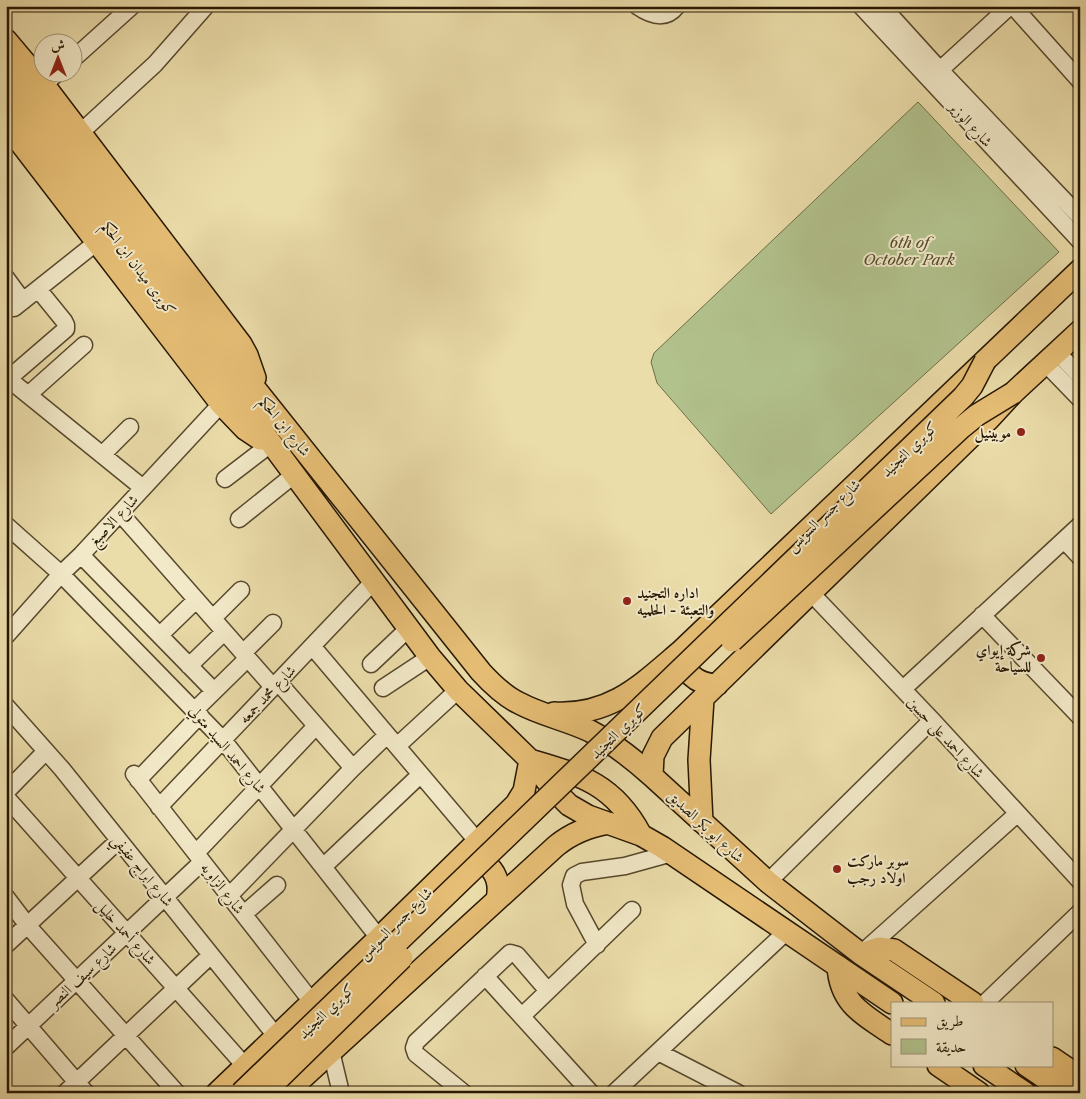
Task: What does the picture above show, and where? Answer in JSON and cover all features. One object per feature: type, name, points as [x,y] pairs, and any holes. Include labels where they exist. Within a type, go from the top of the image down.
[{"type":"main road","name":"شارع ابن الحكم","points":[[10,53],[32,67]]},
{"type":"main road","name":"كوبرى ميدان ابن الحكم","points":[[10,53],[31,94],[218,356],[272,443]]},
{"type":"main road","name":"شارع ابن الحكم","points":[[53,82],[80,133],[241,344],[252,366],[257,391],[481,672],[505,695],[520,704],[543,712]]},
{"type":"main road","name":"كوبرى ميدان ابن الحكم","points":[[6,93],[218,356],[257,391]]},
{"type":"main road","name":"شارع ابن الحكم","points":[[6,124],[221,404],[245,429],[259,438],[272,443],[430,657],[458,690],[530,760]]},
{"type":"main road","name":"شارع جسر السويس","points":[[543,712],[569,714],[595,710],[619,700],[641,686],[1080,270]]},
{"type":"main road","points":[[652,776],[653,756],[659,742],[988,420],[1012,393],[1080,331]]},
{"type":"main road","name":"كوبري التجنيد","points":[[241,1093],[963,397],[972,386],[984,361]]},
{"type":"main road","name":"كوبري التجنيد","points":[[264,1093],[702,670],[961,428],[977,415],[1012,393]]},
{"type":"main road","points":[[681,650],[685,669],[698,682],[707,685],[710,692],[698,760],[702,822]]},
{"type":"main road","name":"شارع ابو بكر الصديق","points":[[543,712],[598,736],[633,759],[768,882],[861,954],[933,1002]]},
{"type":"main road","name":"شارع جسر السويس","points":[[217,1093],[516,804],[524,791],[530,760]]},
{"type":"main road","points":[[530,760],[561,798],[588,816],[641,835],[672,854],[891,1002]]},
{"type":"main road","points":[[530,760],[572,772],[594,782],[621,805],[641,835]]},
{"type":"main road","points":[[286,1093],[565,839],[586,828],[609,823]]},
{"type":"main road","points":[[457,862],[477,861],[493,871],[498,880],[498,899]]},
{"type":"main road","points":[[861,954],[879,948],[894,950],[972,1002]]},
{"type":"main road","points":[[846,972],[840,985],[850,1002],[856,1010],[891,1033]]},
{"type":"main road","points":[[1054,1059],[1080,1077]]},
{"type":"main road","points":[[939,1066],[978,1093]]},
{"type":"main road","points":[[985,1066],[1025,1093]]},
{"type":"main road","points":[[1027,1066],[1067,1093]]},
{"type":"street","points":[[80,133],[155,64],[206,6]]},
{"type":"street","points":[[637,6],[654,15],[662,11],[669,13],[677,6]]},
{"type":"street","name":"شارع الوزير","points":[[861,6],[1080,241]]},
{"type":"street","name":"شارع الوزير","points":[[882,6],[1080,217]]},
{"type":"street","points":[[940,70],[1012,6],[1080,81]]},
{"type":"street","points":[[82,51],[129,7]]},
{"type":"street","points":[[6,278],[19,304],[97,242]]},
{"type":"street","points":[[38,289],[64,321],[66,329],[7,378],[143,488]]},
{"type":"street","points":[[28,395],[84,345]]},
{"type":"street","points":[[1051,357],[1080,376]]},
{"type":"street","points":[[1051,357],[1080,399]]},
{"type":"street","name":"شارع الاصبغ","points":[[8,630],[81,555],[221,404]]},
{"type":"street","points":[[102,455],[130,427]]},
{"type":"street","points":[[225,480],[272,443]]},
{"type":"street","points":[[239,519],[295,474]]},
{"type":"street","points":[[120,513],[242,652],[316,726],[353,768]]},
{"type":"street","name":"شارع احمد السيد متولي","points":[[6,525],[61,574],[198,712],[260,786],[379,938]]},
{"type":"street","points":[[903,689],[1080,525]]},
{"type":"street","points":[[1064,540],[1080,557]]},
{"type":"street","points":[[81,555],[214,691]]},
{"type":"street","name":"شارع محمد جمعه","points":[[159,807],[374,581]]},
{"type":"street","points":[[213,618],[241,590]]},
{"type":"street","name":"شارع احمد على حسين","points":[[812,594],[932,720],[1080,882]]},
{"type":"street","points":[[160,635],[196,600]]},
{"type":"street","points":[[982,616],[1080,717]]},
{"type":"street","points":[[198,712],[269,619]]},
{"type":"street","points":[[371,664],[409,628]]},
{"type":"street","points":[[189,666],[224,632]]},
{"type":"street","points":[[312,646],[478,842]]},
{"type":"street","points":[[384,688],[430,657]]},
{"type":"street","points":[[229,896],[353,768],[392,741],[458,690]]},
{"type":"street","name":"شارع ابراج عفيفي","points":[[6,706],[46,751],[119,840],[276,1036]]},
{"type":"street","name":"شارع الزاويه","points":[[198,712],[136,777],[312,1002]]},
{"type":"street","points":[[768,882],[932,720]]},
{"type":"street","name":"شارع سيف النصر","points":[[6,1047],[165,898],[260,786],[316,726]]},
{"type":"street","points":[[6,792],[46,751]]},
{"type":"street","points":[[323,867],[420,774]]},
{"type":"street","name":"شارع أحمد خليل","points":[[6,797],[245,1066]]},
{"type":"street","points":[[861,954],[1017,814]]},
{"type":"street","points":[[6,945],[119,840]]},
{"type":"street","points":[[597,945],[576,904],[570,885],[574,876],[582,872],[625,866],[672,854]]},
{"type":"street","points":[[244,914],[277,886]]},
{"type":"street","points":[[6,897],[28,926],[177,1093]]},
{"type":"street","points":[[522,1016],[632,910]]},
{"type":"street","points":[[986,1002],[1080,912]]},
{"type":"street","points":[[614,1093],[787,931]]},
{"type":"street","points":[[464,1093],[416,1054],[414,1045],[508,954],[514,953],[517,955],[548,991]]},
{"type":"street","points":[[6,1000],[76,1089],[126,1035],[211,955]]},
{"type":"street","points":[[485,976],[591,1093]]},
{"type":"street","points":[[331,1051],[341,1093]]},
{"type":"street","points":[[658,1052],[738,1093]]},
{"type":"green space","name":"6th of October Park","points":[[918,102],[1059,252],[771,514],[657,383],[651,362],[654,353]]},
{"type":"place","name":"موبينيل","points":[[1021,432]]},
{"type":"place","name":"اداره التجنيد والتعبئة - الحلميه","points":[[627,601]]},
{"type":"place","name":"شركة إيواي للسياحة","points":[[1041,658]]},
{"type":"place","name":"سوبر ماركت اولاد رجب","points":[[837,869]]}]
